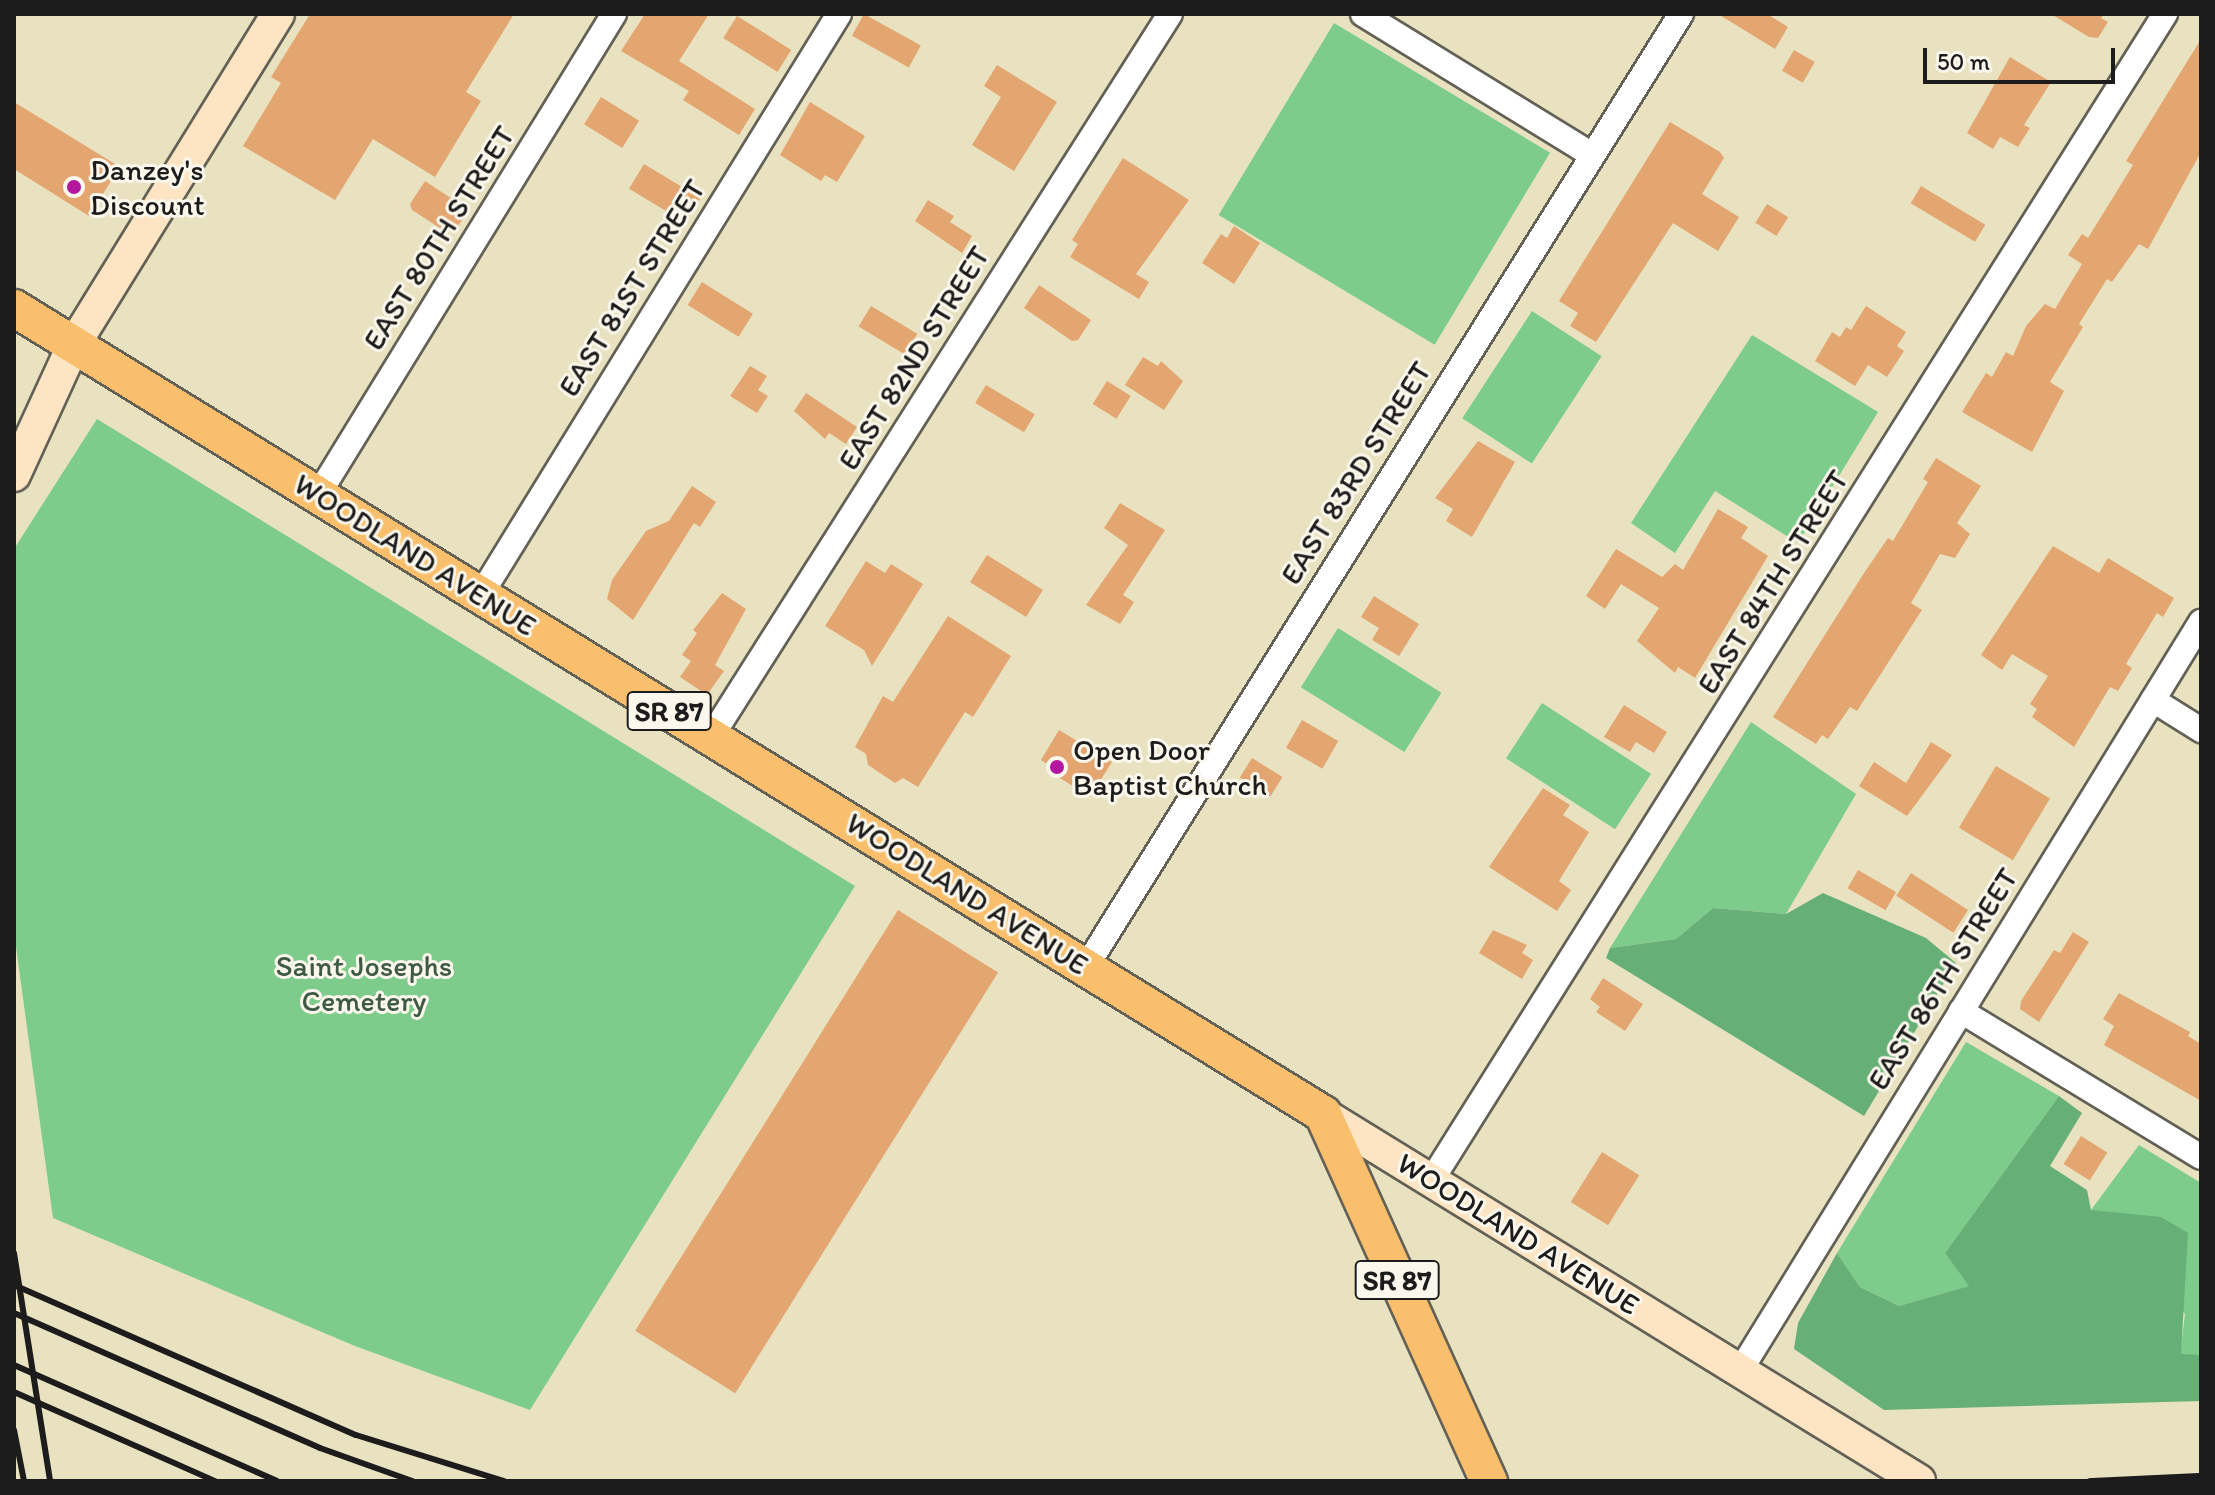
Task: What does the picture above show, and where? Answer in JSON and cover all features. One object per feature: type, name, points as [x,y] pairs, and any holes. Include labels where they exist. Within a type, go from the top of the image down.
[{"type":"main road","points":[[14,475],[73,346],[278,14]]},
{"type":"main road","name":"WOODLAND AVENUE","points":[[14,308],[1919,1481]]},
{"type":"main road","name":"SR 87","points":[[1323,1114],[1489,1481]]},
{"type":"street","name":"EAST 80TH STREET","points":[[318,495],[614,14]]},
{"type":"street","name":"EAST 81ST STREET","points":[[480,596],[839,14]]},
{"type":"street","name":"EAST 82ND STREET","points":[[711,737],[1170,14]]},
{"type":"street","points":[[1363,14],[1592,155]]},
{"type":"street","name":"EAST 83RD STREET","points":[[1086,967],[1681,14]]},
{"type":"street","name":"EAST 84TH STREET","points":[[1431,1181],[2165,14]]},
{"type":"street","name":"EAST 86TH STREET","points":[[1740,1371],[2201,622]]},
{"type":"street","points":[[2153,700],[2201,730]]},
{"type":"street","points":[[1961,1011],[2201,1157]]},
{"type":"green space","points":[[1334,23],[1550,153],[1435,345],[1219,215]]},
{"type":"green space","points":[[1532,311],[1602,356],[1532,464],[1462,418]]},
{"type":"green space","points":[[1752,335],[1878,412],[1798,543],[1715,491],[1675,553],[1631,523]]},
{"type":"green space","name":"Saint Josephs Cemetery","points":[[97,419],[855,886],[530,1410],[355,1346],[53,1218],[14,932],[14,549]]},
{"type":"green space","points":[[1338,628],[1441,693],[1404,752],[1301,687]]},
{"type":"green space","points":[[1542,703],[1651,774],[1615,829],[1506,758]]},
{"type":"green space","points":[[1751,722],[1856,794],[1786,914],[1713,908],[1676,939],[1610,948]]},
{"type":"green space","points":[[1823,893],[1926,938],[1956,963],[1864,1116],[1606,958],[1610,948],[1676,939],[1713,908],[1786,914]]},
{"type":"green space","points":[[1966,1042],[2059,1096],[1945,1253],[1970,1286],[1899,1306],[1860,1287],[1837,1253]]},
{"type":"green space","points":[[2059,1096],[2082,1113],[2050,1166],[2087,1190],[2091,1210],[2161,1217],[2188,1233],[2181,1354],[2201,1355],[2201,1401],[1884,1410],[1794,1349],[1798,1323],[1837,1253],[1860,1287],[1899,1306],[1969,1286],[1945,1253]]},
{"type":"green space","points":[[2139,1145],[2201,1183],[2201,1355],[2180,1355],[2185,1314],[2091,1210]]},
{"type":"building","points":[[310,14],[514,14],[466,92],[481,101],[435,177],[373,139],[335,200],[243,146],[281,83],[271,77]]},
{"type":"building","points":[[645,14],[709,14],[679,61],[755,109],[739,135],[683,100],[689,91],[621,51]]},
{"type":"building","points":[[864,14],[921,46],[909,67],[852,36]]},
{"type":"building","points":[[1718,14],[1767,14],[1788,27],[1775,49]]},
{"type":"building","points":[[2051,14],[2104,14],[2101,18],[2108,22],[2098,38],[2089,37]]},
{"type":"building","points":[[737,16],[791,50],[777,72],[723,38]]},
{"type":"building","points":[[2201,39],[2201,152],[2148,249],[2139,244],[2112,282],[2107,279],[2079,324],[2083,327],[2050,382],[2064,391],[2032,452],[1962,412],[1986,373],[1992,377],[2006,352],[2013,356],[2026,326],[2045,304],[2055,309],[2082,264],[2068,255],[2082,234],[2088,238],[2133,165],[2126,161]]},
{"type":"building","points":[[1794,50],[1815,62],[1803,83],[1782,71]]},
{"type":"building","points":[[2010,57],[2051,82],[2024,125],[2030,128],[2018,147],[2000,137],[1993,149],[1967,133]]},
{"type":"building","points":[[997,65],[1057,102],[1014,171],[972,145],[1001,97],[984,86]]},
{"type":"building","points":[[601,97],[639,121],[622,148],[584,124]]},
{"type":"building","points":[[14,102],[120,167],[89,216],[14,169]]},
{"type":"building","points":[[810,102],[865,136],[837,182],[825,175],[821,181],[780,155]]},
{"type":"building","points":[[1670,122],[1720,152],[1724,158],[1702,194],[1739,217],[1718,251],[1673,223],[1596,342],[1570,326],[1578,313],[1559,301]]},
{"type":"building","points":[[1123,158],[1189,200],[1136,274],[1149,282],[1139,299],[1070,257],[1078,244],[1072,240]]},
{"type":"building","points":[[644,164],[701,198],[686,223],[629,189]]},
{"type":"building","points":[[425,181],[469,210],[458,226],[453,223],[446,232],[412,210],[410,204]]},
{"type":"building","points":[[1921,186],[1985,225],[1975,242],[1911,203]]},
{"type":"building","points":[[928,200],[954,216],[950,222],[972,236],[962,253],[915,221]]},
{"type":"building","points":[[1767,204],[1788,217],[1777,236],[1755,223]]},
{"type":"building","points":[[1234,226],[1260,243],[1234,284],[1202,263],[1221,234],[1227,238]]},
{"type":"building","points":[[702,282],[753,314],[739,337],[688,305]]},
{"type":"building","points":[[1039,285],[1091,320],[1078,340],[1072,341],[1024,308]]},
{"type":"building","points":[[871,306],[917,334],[905,354],[859,327]]},
{"type":"building","points":[[1866,306],[1906,332],[1897,346],[1904,351],[1887,377],[1868,365],[1855,386],[1815,361],[1832,332],[1840,337],[1846,327],[1851,330]]},
{"type":"building","points":[[1143,357],[1158,366],[1161,361],[1183,381],[1164,410],[1125,385]]},
{"type":"building","points":[[750,366],[767,376],[758,390],[768,396],[757,413],[730,396]]},
{"type":"building","points":[[1107,381],[1131,396],[1116,419],[1093,404]]},
{"type":"building","points":[[986,385],[1035,414],[1024,432],[975,403]]},
{"type":"building","points":[[806,393],[857,427],[846,444],[829,433],[825,439],[794,411]]},
{"type":"building","points":[[1478,441],[1515,462],[1472,537],[1446,521],[1453,509],[1435,498]]},
{"type":"building","points":[[1936,458],[1981,486],[1957,523],[1970,534],[1955,558],[1940,554],[1911,603],[1922,610],[1857,711],[1850,707],[1828,739],[1822,735],[1816,744],[1773,717],[1864,573],[1888,538],[1893,541],[1928,482],[1923,479]]},
{"type":"building","points":[[692,486],[716,502],[700,527],[694,523],[633,620],[607,599],[612,580],[646,531],[669,521]]},
{"type":"building","points":[[1120,503],[1165,530],[1123,595],[1134,602],[1120,624],[1086,605],[1128,545],[1104,528]]},
{"type":"building","points":[[1718,509],[1748,527],[1741,538],[1768,556],[1695,678],[1678,667],[1675,673],[1637,641],[1659,608],[1621,584],[1605,609],[1586,596],[1616,549],[1662,577],[1675,564],[1683,570]]},
{"type":"building","points":[[2053,546],[2099,573],[2108,558],[2174,598],[2163,617],[2157,613],[2126,664],[2132,668],[2118,691],[2110,687],[2074,747],[2032,717],[2037,709],[2030,704],[2048,676],[2012,654],[2002,670],[1981,655]]},
{"type":"building","points":[[987,555],[1043,590],[1026,617],[970,582]]},
{"type":"building","points":[[866,561],[885,573],[891,564],[923,584],[872,666],[864,650],[825,626]]},
{"type":"building","points":[[722,593],[746,609],[715,665],[724,671],[707,695],[680,677],[691,661],[682,655],[697,633],[693,630]]},
{"type":"building","points":[[1374,596],[1419,624],[1399,656],[1372,640],[1379,628],[1361,617]]},
{"type":"building","points":[[948,616],[1011,656],[973,717],[965,712],[918,787],[903,778],[895,783],[868,765],[866,754],[855,747],[883,696],[893,702]]},
{"type":"building","points":[[1624,705],[1667,732],[1654,753],[1636,742],[1630,752],[1604,737]]},
{"type":"building","points":[[1302,720],[1338,741],[1322,769],[1286,748]]},
{"type":"building","points":[[1059,730],[1112,762],[1090,797],[1052,773],[1055,769],[1041,760]]},
{"type":"building","points":[[1931,742],[1952,755],[1907,816],[1859,786],[1874,762],[1906,783]]},
{"type":"building","points":[[1252,758],[1283,777],[1270,797],[1240,778]]},
{"type":"building","points":[[1996,766],[2050,798],[2013,860],[1959,828]]},
{"type":"building","points":[[1543,788],[1570,805],[1563,815],[1589,832],[1559,881],[1571,890],[1557,911],[1489,867]]},
{"type":"building","points":[[1858,870],[1896,892],[1886,910],[1848,888]]},
{"type":"building","points":[[1911,873],[1968,910],[1953,933],[1896,896]]},
{"type":"building","points":[[898,910],[998,973],[735,1393],[635,1331]]},
{"type":"building","points":[[1493,930],[1527,945],[1522,953],[1533,960],[1522,979],[1479,953]]},
{"type":"building","points":[[2073,932],[2089,942],[2039,1022],[2020,1009],[2021,1001],[2054,950],[2060,953]]},
{"type":"building","points":[[1603,978],[1643,1004],[1625,1031],[1596,1012],[1600,1007],[1590,999]]},
{"type":"building","points":[[2119,993],[2190,1032],[2188,1036],[2201,1044],[2201,1101],[2104,1045],[2114,1026],[2103,1019]]},
{"type":"building","points":[[2081,1136],[2107,1152],[2090,1180],[2064,1164]]},
{"type":"building","points":[[1602,1152],[1639,1175],[1608,1225],[1571,1202]]},
{"type":"railway","points":[[14,1253],[50,1481]]},
{"type":"railway","points":[[14,1285],[356,1435],[504,1481]]},
{"type":"railway","points":[[14,1313],[320,1448],[412,1481]]},
{"type":"railway","points":[[14,1365],[277,1481]]},
{"type":"railway","points":[[14,1392],[215,1481]]},
{"type":"railway","points":[[14,1430],[24,1481]]},
{"type":"railway","points":[[2090,1481],[2201,1476]]},
{"type":"place","name":"Danzey's Discount","points":[[74,187]]},
{"type":"place","name":"Open Door Baptist Church","points":[[1057,767]]}]
